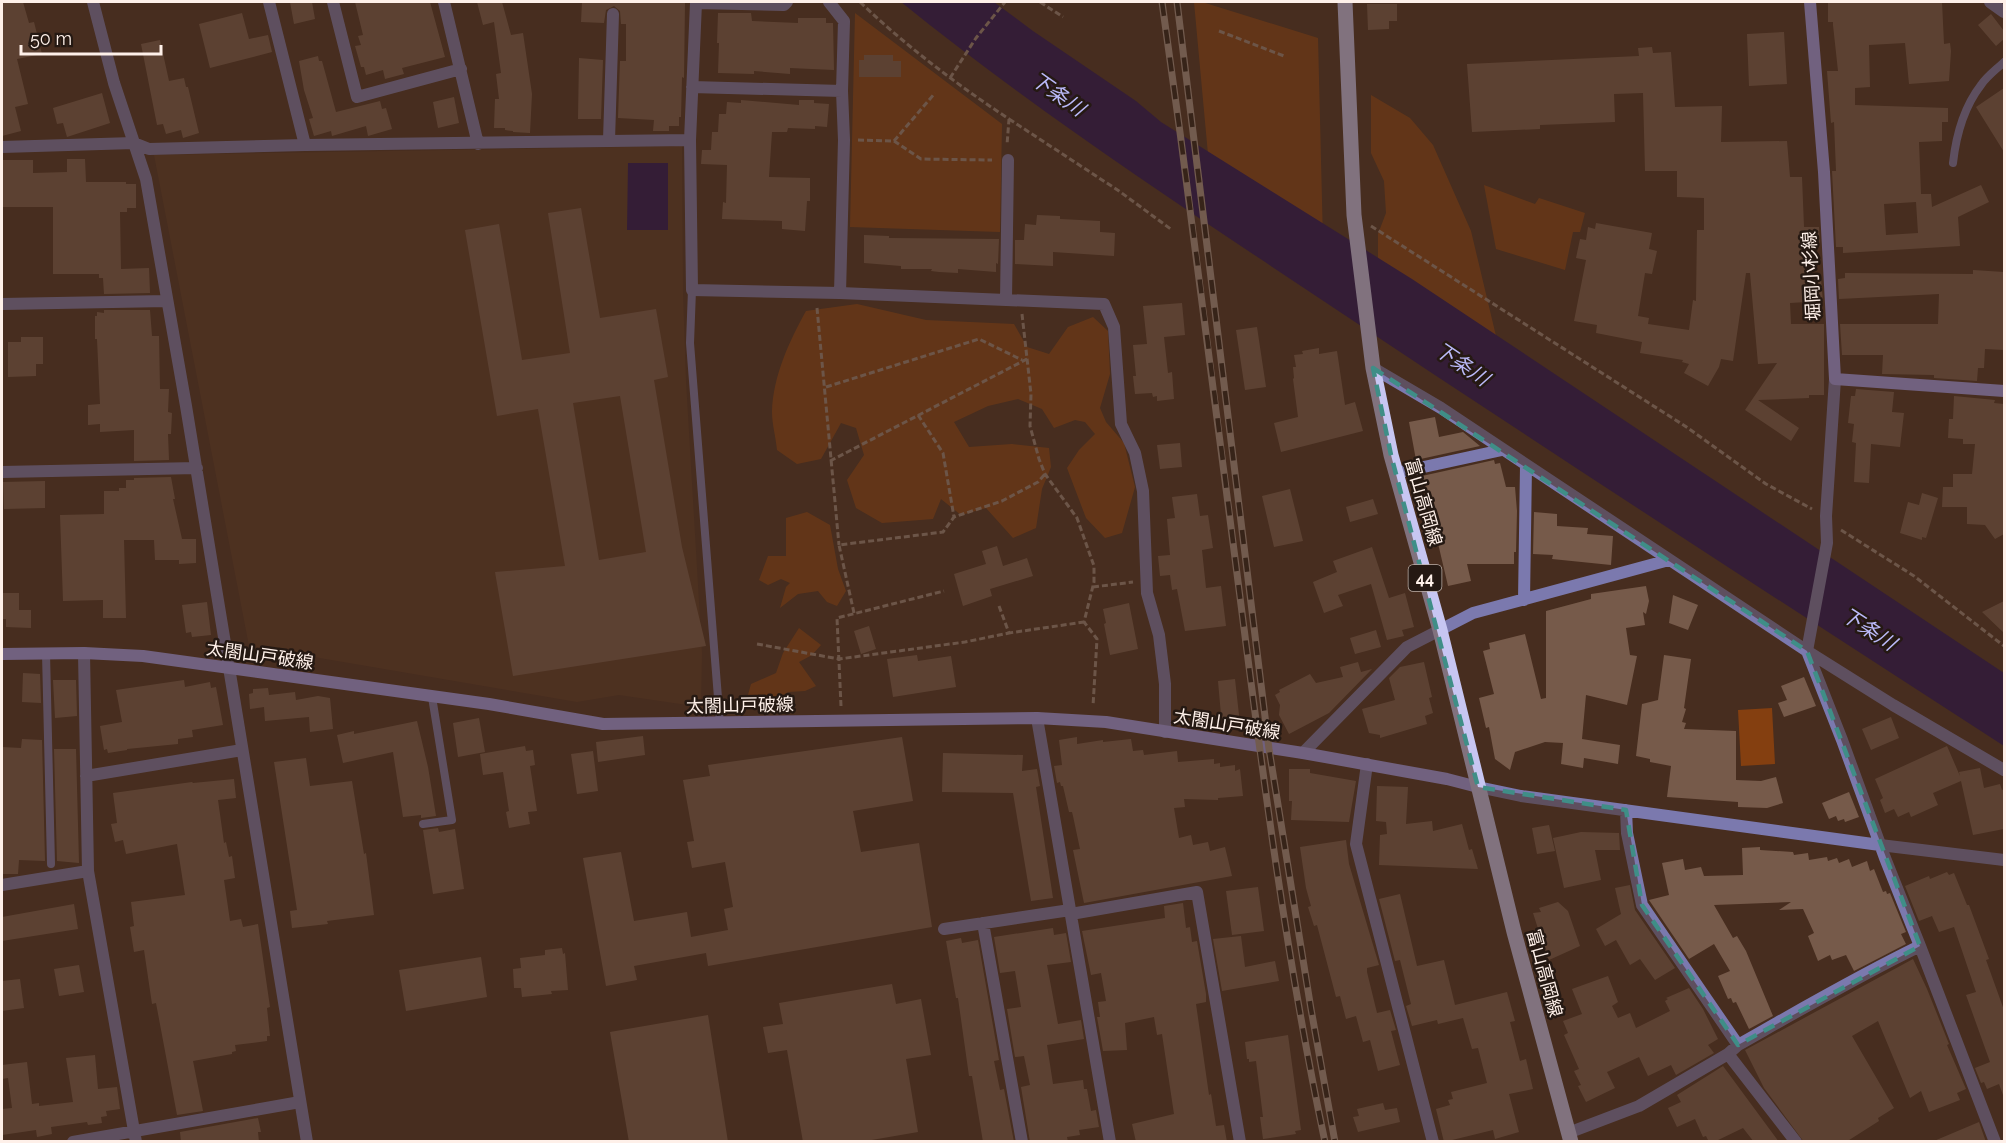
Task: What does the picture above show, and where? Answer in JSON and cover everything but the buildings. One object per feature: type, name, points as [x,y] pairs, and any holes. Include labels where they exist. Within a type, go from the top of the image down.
[{"type":"main road","name":"富山高岡線","points":[[1345,2],[1354,215],[1373,368],[1396,473],[1440,630],[1514,932],[1570,1137]]},
{"type":"main road","name":"堀岡小杉線","points":[[1810,2],[1824,172],[1835,379]]},
{"type":"main road","points":[[1835,379],[2004,391]]},
{"type":"main road","name":"太閤山戸破線","points":[[2,654],[84,653],[143,657],[489,704],[603,724],[1037,718],[1091,722],[1303,753],[1447,779],[1478,788]]},
{"type":"street","points":[[93,2],[114,83],[146,179],[197,468],[307,1142]]},
{"type":"street","points":[[269,2],[305,145]]},
{"type":"street","points":[[333,2],[357,97],[461,69]]},
{"type":"street","points":[[444,2],[478,144]]},
{"type":"street","points":[[787,2],[784,5],[696,3],[690,140],[692,290],[840,293],[1104,304],[1114,327],[1121,424],[1135,453],[1143,491],[1147,593],[1160,635],[1165,684],[1164,732]]},
{"type":"street","points":[[829,2],[844,21],[840,293]]},
{"type":"street","points":[[1990,2],[2004,12]]},
{"type":"street","points":[[609,140],[613,14]]},
{"type":"street","points":[[693,87],[842,91]]},
{"type":"street","points":[[2,147],[134,143],[148,149],[690,140]]},
{"type":"street","points":[[1006,300],[1008,160]]},
{"type":"street","points":[[2,303],[167,301]]},
{"type":"street","points":[[1373,368],[1441,408],[1807,651],[2004,770]]},
{"type":"street","points":[[1835,379],[1826,519],[1827,543],[1807,651],[1995,1142]]},
{"type":"street","points":[[1396,473],[1502,450]]},
{"type":"street","points":[[1524,600],[1526,466]]},
{"type":"street","points":[[2,472],[197,468]]},
{"type":"street","points":[[1303,753],[1407,647],[1473,613],[1669,561]]},
{"type":"street","points":[[84,653],[88,871],[135,1136]]},
{"type":"street","points":[[1037,718],[1110,1142]]},
{"type":"street","points":[[86,776],[242,750]]},
{"type":"street","points":[[1367,764],[1356,844],[1433,1142]]},
{"type":"street","points":[[1478,788],[1521,796],[2004,860]]},
{"type":"street","points":[[1626,810],[1627,833],[1642,905],[1733,1050],[1796,1142]]},
{"type":"street","points":[[2,885],[88,871]]},
{"type":"street","points":[[944,929],[1197,892],[1240,1142]]},
{"type":"street","points":[[983,923],[1022,1142]]},
{"type":"street","points":[[1570,1137],[1639,1106],[1868,972],[1920,946]]},
{"type":"street","points":[[73,1142],[135,1136],[300,1102]]},
{"type":"lane","points":[[1953,163],[1955,139],[1967,109],[1981,84],[2004,62]]},
{"type":"lane","points":[[692,290],[690,343],[720,723]]},
{"type":"lane","points":[[46,653],[51,864]]},
{"type":"lane","points":[[423,825],[452,820],[432,697]]},
{"type":"path","points":[[860,2],[895,34],[950,78],[1119,191],[1172,230]]},
{"type":"path","points":[[950,78],[976,38],[1005,2]]},
{"type":"path","points":[[1040,2],[1063,17]]},
{"type":"path","points":[[1219,31],[1284,56]]},
{"type":"path","points":[[894,141],[935,93]]},
{"type":"path","points":[[844,140],[894,141],[921,159],[1008,160],[1009,119]]},
{"type":"path","points":[[1354,215],[1685,426],[1766,484],[1826,519],[1914,576],[2004,646]]},
{"type":"path","points":[[816,293],[839,545],[854,613]]},
{"type":"path","points":[[1020,300],[1024,360],[1031,394],[1030,426],[1045,474],[1077,518],[1095,566],[1093,586],[1084,622]]},
{"type":"path","points":[[825,387],[979,339],[1024,360]]},
{"type":"path","points":[[830,461],[1024,360]]},
{"type":"path","points":[[918,415],[943,453],[954,517]]},
{"type":"path","points":[[839,545],[943,532],[954,517],[1002,501],[1038,482],[1045,474]]},
{"type":"path","points":[[1093,586],[1146,580]]},
{"type":"path","points":[[841,721],[837,618],[944,591]]},
{"type":"path","points":[[999,606],[1010,633]]},
{"type":"path","points":[[757,644],[827,659],[839,659],[965,642],[1084,622]]},
{"type":"path","points":[[1084,622],[1097,639],[1091,722]]},
{"type":"highlighted area","points":[[1373,368],[1807,651],[1920,946],[1738,1045],[1642,905],[1626,810],[1478,787],[1391,455]]},
{"type":"shaded area","points":[[1194,2],[1202,2],[1318,38],[1323,242],[1209,165]]},
{"type":"shaded area","points":[[855,13],[1002,124],[1000,232],[850,227]]},
{"type":"shaded area","points":[[1371,95],[1410,118],[1433,145],[1471,231],[1496,336],[1378,259],[1378,234],[1386,213],[1384,181],[1371,153]]},
{"type":"shaded area","points":[[682,146],[683,293],[702,653],[701,707],[619,695],[577,702],[249,646],[154,155]]},
{"type":"shaded area","points":[[1484,185],[1535,204],[1539,198],[1585,213],[1580,232],[1573,232],[1565,270],[1496,249]]},
{"type":"shaded area","points":[[857,304],[926,320],[1014,324],[1027,347],[1049,354],[1068,327],[1093,317],[1108,331],[1110,374],[1100,408],[1106,422],[1124,443],[1135,487],[1122,533],[1105,538],[1086,518],[1067,468],[1079,450],[1095,434],[1085,422],[1075,420],[1054,428],[1042,409],[1018,399],[988,406],[954,422],[969,447],[1012,444],[1049,448],[1051,467],[1042,489],[1036,528],[1013,538],[986,508],[961,515],[941,499],[933,519],[882,523],[856,508],[847,480],[864,455],[856,428],[841,423],[821,459],[797,464],[777,450],[772,412],[775,385],[788,347],[806,311]]},
{"type":"shaded area","points":[[807,512],[830,525],[838,569],[846,591],[837,606],[827,602],[818,591],[798,594],[780,608],[786,587],[790,583],[781,579],[768,585],[759,580],[768,556],[786,556],[786,518]]},
{"type":"shaded area","points":[[799,628],[821,645],[812,655],[799,662],[816,686],[805,691],[788,692],[769,704],[746,702],[751,684],[776,673],[783,653]]},
{"type":"shaded area","points":[[1772,708],[1775,764],[1741,766],[1738,710]]},
{"type":"water","name":"下条川","points":[[901,2],[994,2],[1136,101],[1161,122],[1412,279],[2004,673],[2004,746],[1508,423],[1174,201],[1008,84]]},
{"type":"water","points":[[628,163],[668,163],[668,230],[627,230]]},
{"type":"railway","points":[[1162,2],[1274,851],[1297,997],[1325,1142]]},
{"type":"railway","points":[[1177,2],[1269,749],[1335,1142]]}]
